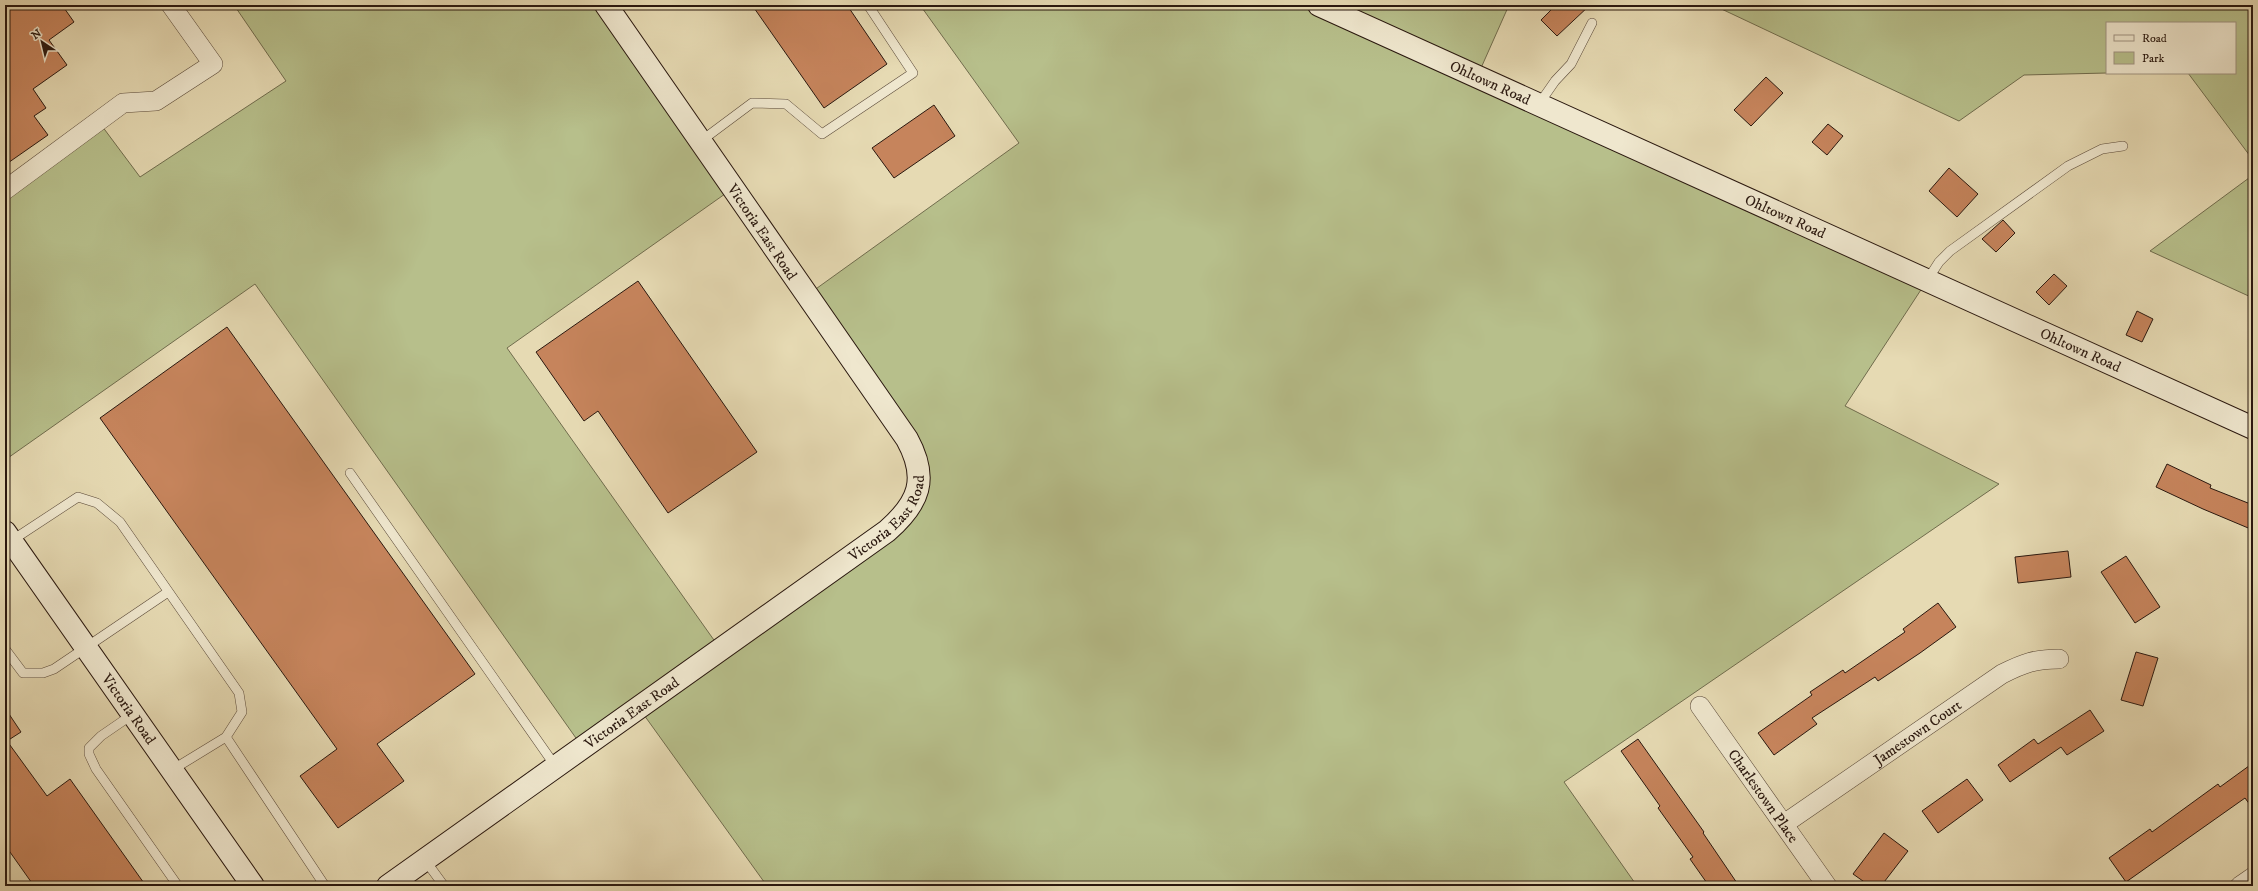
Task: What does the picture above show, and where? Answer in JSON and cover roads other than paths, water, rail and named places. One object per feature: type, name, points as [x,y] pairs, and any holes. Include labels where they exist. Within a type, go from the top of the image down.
[{"type":"street","points":[[5,190],[123,104],[156,100],[213,64],[171,5]]},
{"type":"street","name":"Victoria East Road","points":[[396,884],[425,860],[887,532],[904,517],[911,507],[917,493],[919,479],[917,463],[907,439],[606,5]]},
{"type":"street","name":"Ohltown Road","points":[[1319,5],[1928,279],[2253,428]]},
{"type":"street","name":"Victoria Road","points":[[7,540],[86,647],[253,886]]},
{"type":"street","name":"Jamestown Court","points":[[1784,824],[2002,674],[2024,662],[2038,659],[2059,659]]},
{"type":"street","name":"Charlestown Place","points":[[1700,706],[1827,886]]},
{"type":"street","points":[[2240,886],[2253,877]]},
{"type":"lane","points":[[700,142],[752,103],[786,104],[822,134],[913,73],[868,5]]},
{"type":"lane","points":[[1539,104],[1555,81],[1571,64],[1592,23]]},
{"type":"lane","points":[[1928,279],[1939,262],[1950,251],[2068,166],[2102,149],[2124,146]]},
{"type":"lane","points":[[350,473],[556,767]]},
{"type":"lane","points":[[7,540],[78,497],[97,503],[120,522],[239,693],[242,712],[226,737],[172,770]]},
{"type":"lane","points":[[5,649],[23,673],[43,673],[54,669],[168,592]]},
{"type":"lane","points":[[133,714],[101,736],[89,748],[89,754],[96,769],[178,886]]},
{"type":"lane","points":[[226,737],[325,886]]},
{"type":"lane","points":[[425,860],[444,886]]}]
